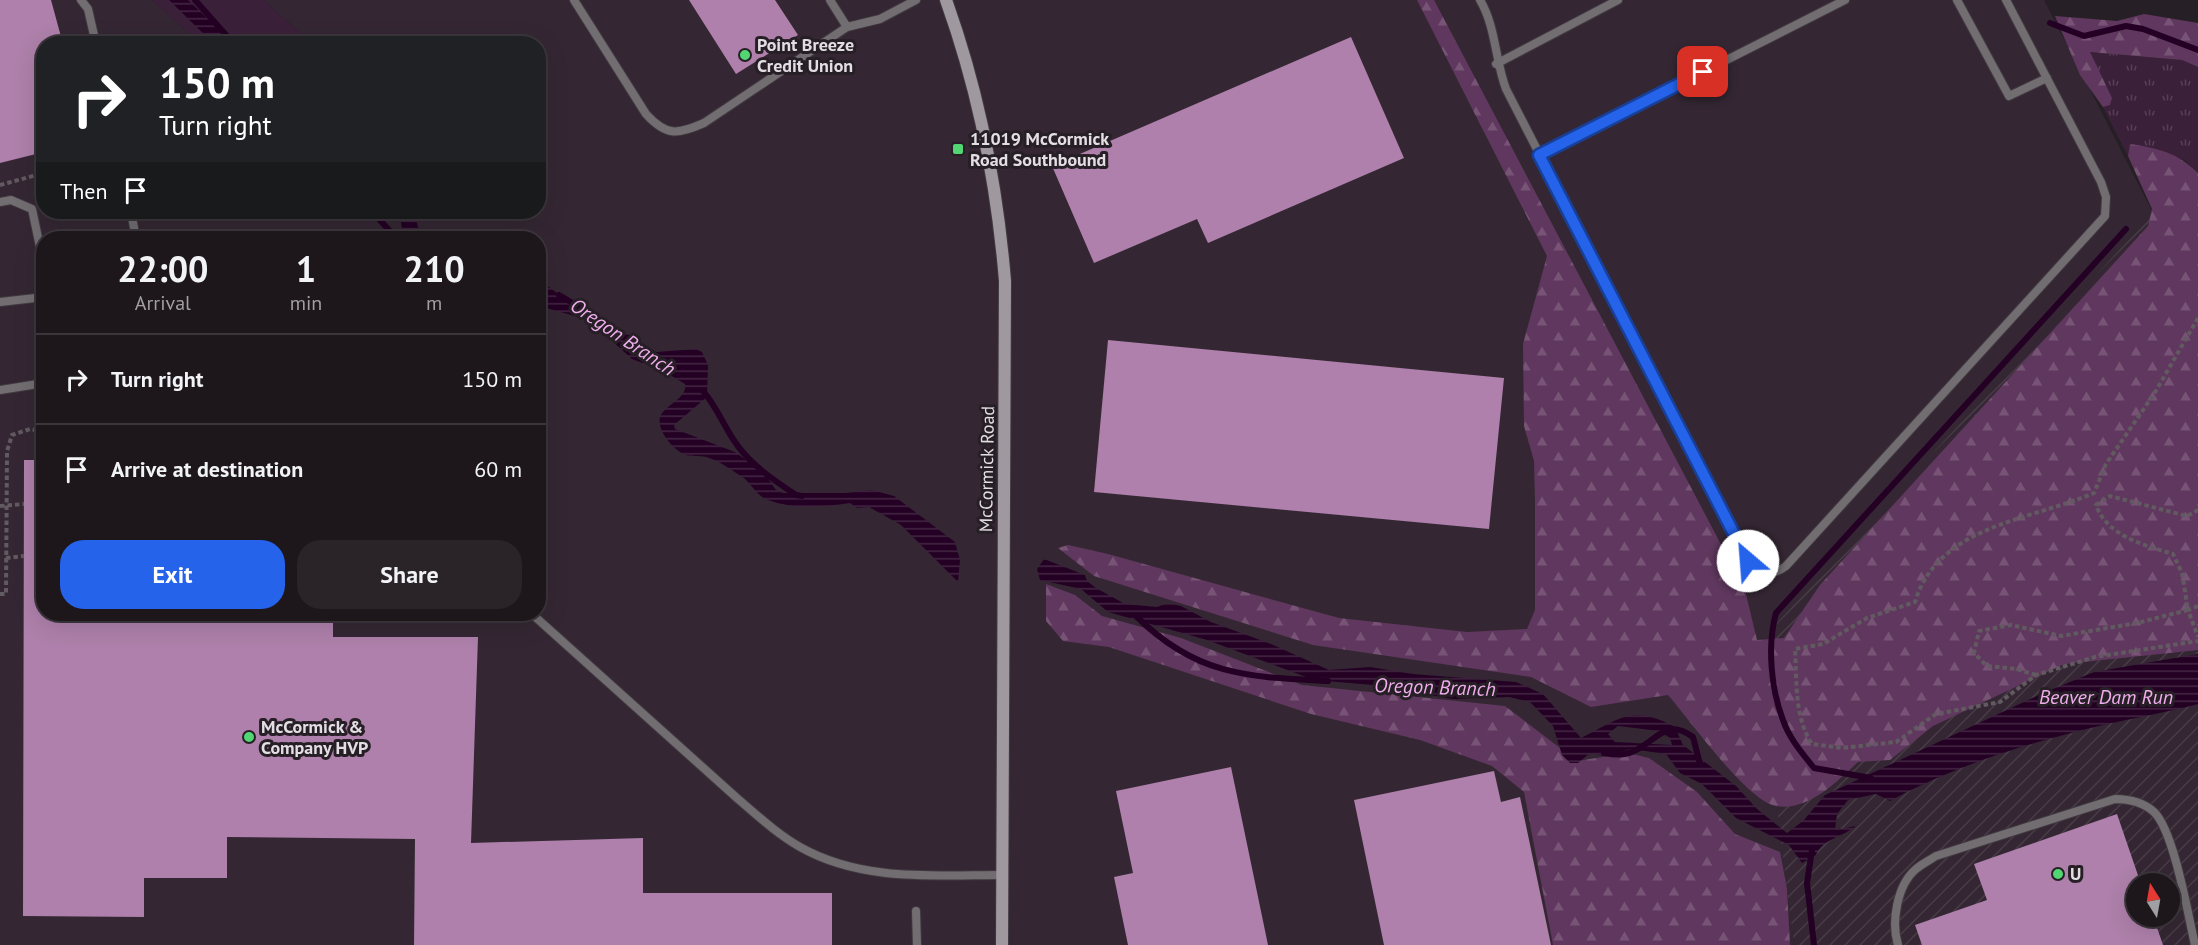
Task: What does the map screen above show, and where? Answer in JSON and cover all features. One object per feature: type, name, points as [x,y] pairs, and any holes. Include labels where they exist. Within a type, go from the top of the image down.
[{"type":"main road","name":"McCormick Road","points":[[946,0],[972,79],[986,134],[999,213],[1005,281],[1002,945]]},
{"type":"lane","points":[[81,0],[88,9],[94,36]]},
{"type":"lane","points":[[574,0],[646,114],[658,127],[672,132],[683,132],[704,123],[847,27],[880,19],[916,0]]},
{"type":"lane","points":[[830,0],[847,27]]},
{"type":"lane","points":[[1480,0],[1493,32],[1496,64],[1506,89],[1748,561],[1756,570],[1765,574],[1777,573],[2105,216],[2106,197],[2101,182],[2006,0]]},
{"type":"lane","points":[[1496,64],[1618,0]]},
{"type":"lane","points":[[1539,155],[1845,0]]},
{"type":"lane","points":[[1957,0],[2009,96],[2047,78]]},
{"type":"lane","points":[[0,202],[11,200],[32,209],[37,231]]},
{"type":"lane","points":[[0,302],[36,298]]},
{"type":"lane","points":[[0,390],[36,384]]},
{"type":"lane","points":[[540,621],[763,821],[801,848],[867,871],[904,875],[1003,875]]},
{"type":"lane","points":[[1898,945],[1895,916],[1903,888],[1915,870],[1936,856],[2115,798],[2131,799],[2154,812],[2166,830],[2195,945]]},
{"type":"lane","points":[[916,911],[917,945]]},
{"type":"path","points":[[0,185],[36,175]]},
{"type":"path","points":[[2198,318],[2144,411],[2106,464],[2094,493],[2018,516],[1964,542],[1934,564],[1918,590],[1915,602],[1867,618],[1823,644],[1796,649],[1798,705],[1804,732],[1812,744],[1842,748],[1896,742],[1936,714],[2000,702],[2037,675],[2095,657],[2198,639],[2188,610],[2182,573],[2173,554],[2134,542],[2101,521],[2096,505],[2110,496],[2187,516],[2198,510]]},
{"type":"path","points":[[0,594],[6,594],[7,451],[12,435],[30,429],[36,430]]},
{"type":"path","points":[[0,506],[24,504]]},
{"type":"path","points":[[6,558],[24,556]]},
{"type":"path","points":[[2037,675],[2016,669],[1988,666],[1974,653],[1979,631],[2011,625],[2061,636],[2137,623],[2198,606]]},
{"type":"shaded area","points":[[0,0],[152,0],[192,36],[36,36],[36,219],[546,219],[546,36],[303,36],[264,0],[2044,0],[2153,213],[1758,645],[1794,945],[0,945]]},
{"type":"shaded area","points":[[2153,213],[2198,220],[2198,945],[1794,945],[1757,645]]},
{"type":"green space","points":[[152,0],[264,0],[303,36],[192,36]]},
{"type":"green space","points":[[1417,0],[1434,0],[1745,590],[1757,640],[1784,638],[1820,585],[2148,226],[2152,209],[2128,156],[2130,144],[2167,152],[2190,166],[2198,173],[2198,650],[2064,664],[1933,726],[1890,760],[1858,762],[1831,786],[1810,800],[1788,807],[1776,806],[1764,801],[1735,775],[1668,695],[1591,707],[1531,677],[1313,645],[1094,576],[1058,548],[1068,545],[1108,554],[1339,618],[1467,632],[1527,629],[1535,610],[1535,501],[1534,461],[1524,426],[1523,344],[1547,256]]},
{"type":"green space","points":[[2144,14],[2198,23],[2198,67],[2182,60],[2090,52],[2112,98],[2110,105],[2103,107],[2080,75],[2055,16],[2117,21]]},
{"type":"green space","points":[[2090,52],[2182,60],[2198,67],[2198,173],[2185,160],[2131,144],[2128,156],[2103,107],[2110,105]]},
{"type":"green space","points":[[1046,584],[1075,595],[1102,616],[1181,638],[1302,685],[1505,706],[1577,761],[1628,753],[1649,758],[1697,792],[1735,834],[1780,852],[1787,889],[1790,945],[1553,945],[1524,792],[1492,766],[1420,740],[1311,714],[1109,647],[1063,641],[1046,621]]},
{"type":"water","points":[[169,0],[188,0],[226,36],[206,36]]},
{"type":"water","points":[[400,219],[416,219],[419,231],[403,231]]},
{"type":"water","name":"Oregon Branch","points":[[546,285],[568,301],[609,322],[656,352],[696,349],[702,352],[708,365],[707,397],[674,425],[675,429],[735,452],[764,473],[776,490],[783,493],[845,493],[872,490],[894,496],[955,542],[960,560],[958,582],[901,525],[869,507],[857,508],[850,503],[809,507],[778,503],[764,498],[745,479],[717,461],[706,457],[686,455],[678,450],[663,434],[660,419],[662,413],[682,395],[685,384],[665,372],[632,359],[589,320],[546,308]]},
{"type":"water","points":[[1044,559],[1085,575],[1087,581],[1096,588],[1125,604],[1157,607],[1168,603],[1181,606],[1211,622],[1271,644],[1329,670],[1370,667],[1413,674],[1516,682],[1543,694],[1581,738],[1626,717],[1636,715],[1660,720],[1675,727],[1683,745],[1736,786],[1757,809],[1787,833],[1803,821],[1825,795],[2041,694],[2094,672],[2198,654],[2198,704],[2099,726],[2019,748],[1966,766],[1890,801],[1876,794],[1848,800],[1837,814],[1835,830],[1856,826],[1828,842],[1816,855],[1802,863],[1789,845],[1736,818],[1702,784],[1680,773],[1666,754],[1631,749],[1605,756],[1590,753],[1578,763],[1570,763],[1562,755],[1553,726],[1530,702],[1509,697],[1453,699],[1373,685],[1314,680],[1207,640],[1108,612],[1081,589],[1040,580],[1037,569]],"holes":[[[1618,726],[1659,731],[1670,738],[1672,745],[1615,742],[1608,734]]]},
{"type":"building","points":[[0,0],[51,0],[61,36],[36,36],[36,154],[0,163]]},
{"type":"building","name":"Point Breeze Credit Union","points":[[689,0],[775,0],[798,35],[736,74]]},
{"type":"building","points":[[1351,37],[1404,158],[1208,243],[1197,219],[1094,263],[1052,166]]},
{"type":"building","points":[[1108,340],[1504,378],[1489,529],[1094,492]]},
{"type":"building","name":"McCormick & Company HVP","points":[[24,460],[36,460],[36,621],[333,621],[333,637],[478,637],[471,843],[643,838],[643,893],[832,893],[832,945],[414,945],[415,839],[227,837],[227,878],[144,878],[144,917],[23,916]]},
{"type":"building","points":[[1231,767],[1268,945],[1128,945],[1114,877],[1133,873],[1116,791]]},
{"type":"building","points":[[1494,771],[1501,802],[1520,797],[1551,945],[1384,945],[1354,800]]},
{"type":"building","name":"U","points":[[2117,814],[2137,873],[2126,873],[2126,927],[2157,927],[2163,945],[1922,945],[1915,925],[1987,900],[1974,864]]},
{"type":"waterway","name":"Oregon Branch","points":[[195,0],[227,36]]},
{"type":"waterway","points":[[2050,23],[2084,36],[2126,26],[2143,29],[2198,50]]},
{"type":"waterway","name":"Oregon Branch","points":[[379,219],[390,231]]},
{"type":"waterway","points":[[1871,778],[1814,768],[1789,733],[1779,708],[1773,681],[1771,653],[1776,613],[2126,229]]},
{"type":"waterway","name":"Oregon Branch","points":[[559,295],[581,308]]},
{"type":"waterway","name":"Oregon Branch","points":[[703,391],[746,456],[778,483],[796,495],[802,496]]},
{"type":"waterway","name":"Oregon Branch","points":[[1137,617],[1159,637],[1181,651],[1225,670],[1273,678],[1328,681]]},
{"type":"waterway","name":"Oregon Branch","points":[[1604,753],[1616,755],[1628,753],[1663,732],[1676,729],[1693,737],[1700,764]]},
{"type":"waterway","name":"Beaver Dam Run","points":[[1812,850],[1807,883],[1814,945]]},
{"type":"place","name":"Point Breeze Credit Union","points":[[745,55]]},
{"type":"place","name":"11019 McCormick Road Southbound","points":[[958,149]]},
{"type":"place","name":"McCormick & Company HVP","points":[[249,737]]},
{"type":"place","name":"U","points":[[2058,874]]},
{"type":"route","points":[[1703,72],[1539,155],[1748,561]]}]
